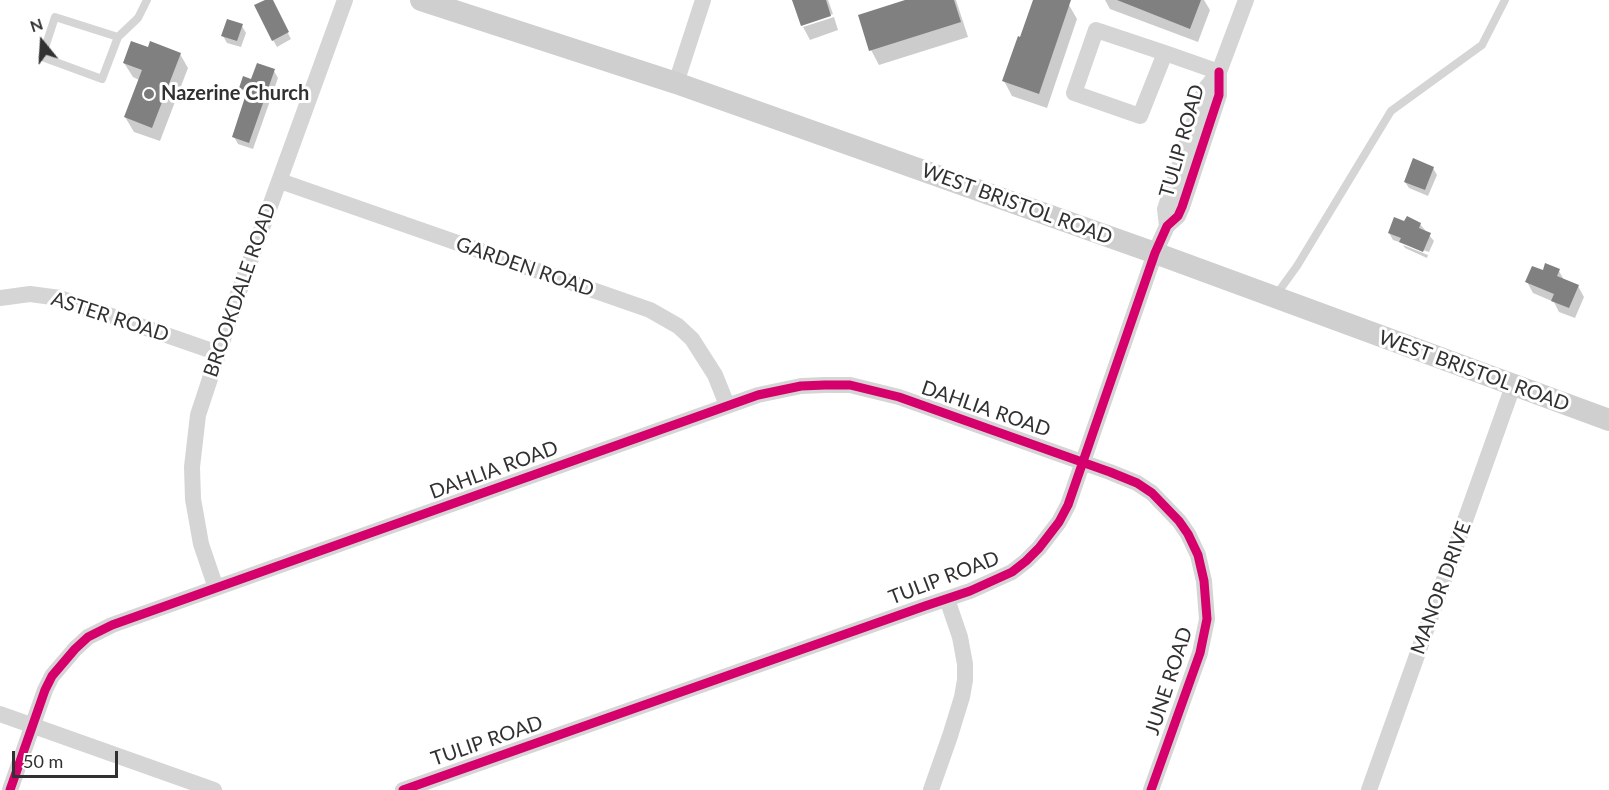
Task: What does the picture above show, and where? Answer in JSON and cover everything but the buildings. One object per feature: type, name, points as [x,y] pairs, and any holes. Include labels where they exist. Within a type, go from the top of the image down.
[{"type":"main road","name":"WEST BRISTOL ROAD","points":[[424,0],[676,83],[1155,253],[1609,420]]},
{"type":"street","name":"BROOKDALE ROAD","points":[[216,588],[197,526],[192,467],[198,416],[273,197],[345,0]]},
{"type":"street","points":[[676,83],[703,0]]},
{"type":"street","name":"TULIP ROAD","points":[[403,790],[427,786],[991,582],[1012,572],[1026,561],[1059,522],[1068,506],[1155,253],[1167,226],[1165,208],[1205,89],[1219,72],[1246,0]]},
{"type":"street","points":[[1165,53],[1140,116],[1074,93],[1096,30],[1165,53],[1219,72]]},
{"type":"street","name":"GARDEN ROAD","points":[[280,181],[650,310],[678,326],[692,339],[715,375],[727,405]]},
{"type":"street","name":"ASTER ROAD","points":[[0,298],[30,294],[60,298],[218,353]]},
{"type":"street","name":"DAHLIA ROAD","points":[[10,790],[32,725],[52,676],[62,662],[88,638],[112,625],[758,395],[801,386],[850,385],[899,397],[1084,462]]},
{"type":"street","name":"MANOR DRIVE","points":[[1369,790],[1514,386]]},
{"type":"street","name":"JUNE ROAD","points":[[1084,462],[1137,483],[1165,505],[1188,534],[1198,555],[1204,581],[1207,619],[1204,638],[1152,790]]},
{"type":"street","points":[[931,790],[950,736],[965,680],[965,664],[960,638],[947,598]]},
{"type":"street","points":[[0,714],[214,790]]},
{"type":"lane","points":[[118,37],[55,17],[42,57],[102,79],[118,37],[138,18],[147,0]]},
{"type":"lane","points":[[1274,298],[1297,266],[1391,111],[1482,45],[1505,0]]},
{"type":"cycle path","points":[[403,790],[970,591],[1012,572],[1026,561],[1059,522],[1068,505],[1155,253],[1167,226],[1178,216],[1182,207],[1219,95],[1219,72]]},
{"type":"cycle path","points":[[10,790],[52,676],[88,637],[112,625],[758,395],[801,386],[825,385],[850,385],[899,397],[1110,472],[1137,483],[1152,493],[1179,521],[1198,555],[1204,581],[1207,619],[1200,653],[1151,790]]},
{"type":"place","name":"Nazerine Church","points":[[149,94]]}]
